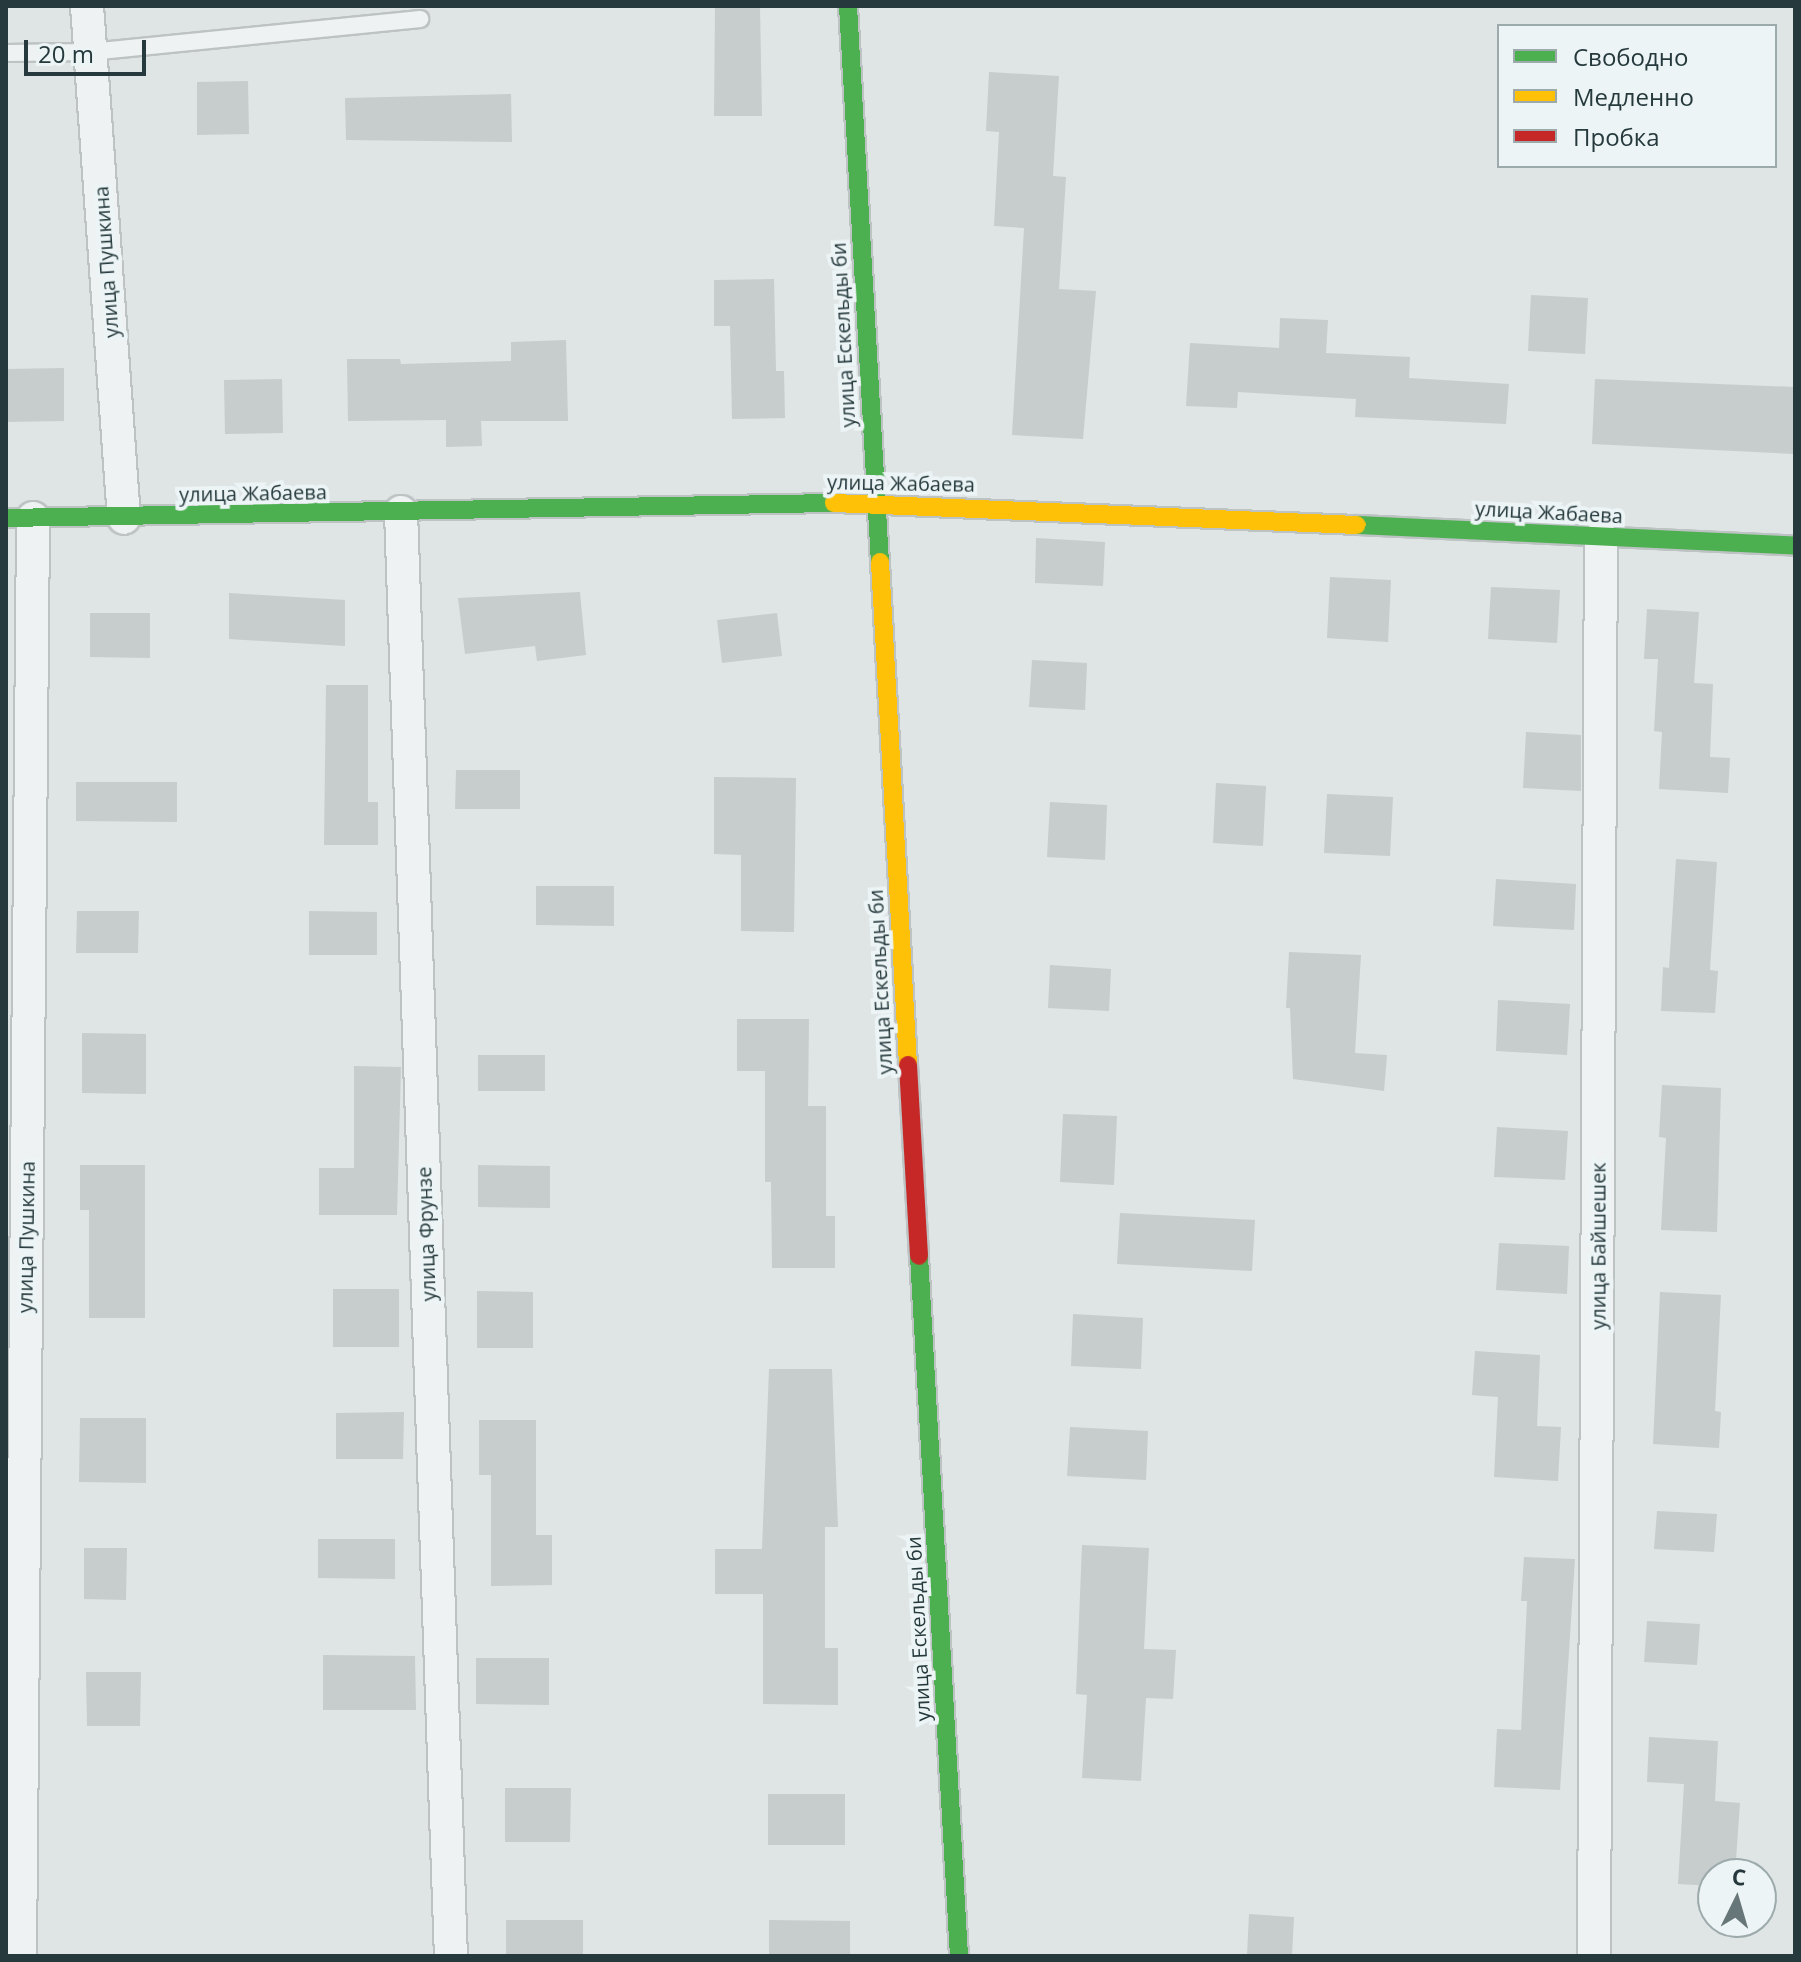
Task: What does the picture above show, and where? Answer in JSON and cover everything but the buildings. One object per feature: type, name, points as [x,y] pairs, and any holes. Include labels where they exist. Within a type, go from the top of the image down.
[{"type":"street","name":"улица Пушкина","points":[[87,6],[124,518]]},
{"type":"street","name":"улица Ескельды би","points":[[848,6],[959,1956]]},
{"type":"street","name":"улица Жабаева","points":[[20,518],[874,502],[1795,546]]},
{"type":"street","name":"улица Фрунзе","points":[[401,512],[451,1956]]},
{"type":"street","name":"улица Пушкина","points":[[20,518],[20,1956]]},
{"type":"street","name":"улица Байшешек","points":[[1594,1956],[1601,537]]},
{"type":"lane","points":[[6,53],[90,52],[420,19]]},
{"type":"traffic: fast","points":[[848,6],[880,562]]},
{"type":"traffic: fast","points":[[6,518],[834,503]]},
{"type":"traffic: fast","points":[[1357,525],[1795,546]]},
{"type":"traffic: fast","points":[[919,1256],[959,1956]]},
{"type":"traffic: slow","points":[[834,503],[1357,525]]},
{"type":"traffic: slow","points":[[880,562],[908,1065]]},
{"type":"traffic: jam","points":[[908,1065],[919,1256]]}]
